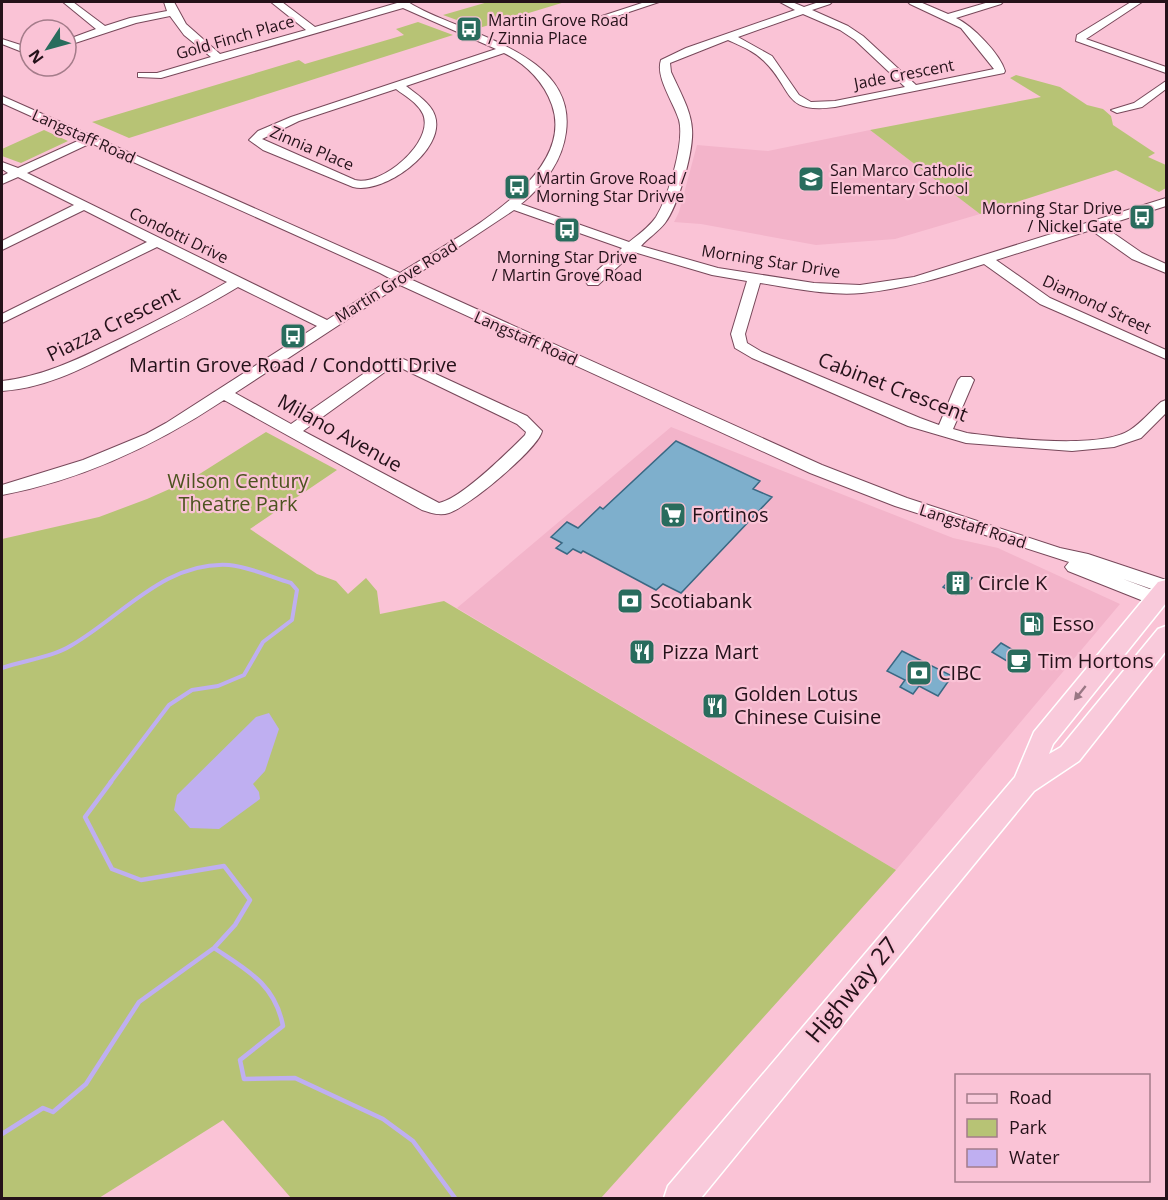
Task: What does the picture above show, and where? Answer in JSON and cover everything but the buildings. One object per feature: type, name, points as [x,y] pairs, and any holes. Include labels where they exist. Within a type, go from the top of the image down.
[{"type":"main road","name":"Highway 27","points":[[1025,783],[1043,739],[1164,594]]},
{"type":"main road","name":"Highway 27","points":[[680,1198],[1025,783],[1070,754],[1167,635]]},
{"type":"street","points":[[68,2],[103,30]]},
{"type":"street","points":[[169,2],[172,13],[182,28],[217,57]]},
{"type":"street","points":[[276,2],[313,30]]},
{"type":"street","points":[[601,18],[654,2]]},
{"type":"street","points":[[785,2],[859,38],[914,89]]},
{"type":"street","points":[[593,282],[666,214],[684,151],[687,131],[685,120],[666,72],[665,62],[671,57],[827,2]]},
{"type":"street","name":"Jade Crescent","points":[[728,36],[766,56],[788,90],[803,104],[811,106],[829,105],[1000,71],[998,64],[969,30],[950,17],[913,2]]},
{"type":"street","points":[[950,17],[998,2]]},
{"type":"street","points":[[1137,2],[1081,37],[1081,41],[1167,70]]},
{"type":"street","name":"Gold Finch Place","points":[[141,75],[157,76],[403,3]]},
{"type":"street","name":"Martin Grove Road","points":[[2,490],[61,474],[126,449],[172,427],[512,205],[540,179],[552,161],[560,141],[562,126],[559,105],[549,85],[533,69],[505,50],[427,17],[403,3]]},
{"type":"street","points":[[78,39],[134,20],[172,13]]},
{"type":"street","points":[[4,41],[18,47]]},
{"type":"street","name":"Zinnia Place","points":[[398,85],[419,101],[427,111],[431,124],[430,133],[427,142],[412,159],[372,183],[355,184],[257,143],[255,140],[262,133],[284,123],[398,85],[505,50]]},
{"type":"street","points":[[1117,110],[1138,105],[1167,84]]},
{"type":"street","name":"Langstaff Road","points":[[2,99],[816,469],[901,502],[1059,554],[1072,567],[1164,594]]},
{"type":"street","points":[[2,180],[91,139]]},
{"type":"street","name":"Condotti Drive","points":[[2,165],[326,325]]},
{"type":"street","name":"Morning Star Drive","points":[[512,205],[632,247],[698,267],[754,279],[830,289],[870,289],[916,281],[1164,205]]},
{"type":"street","points":[[2,246],[83,206]]},
{"type":"street","points":[[1094,226],[1137,256],[1167,269]]},
{"type":"street","points":[[2,319],[156,242]]},
{"type":"street","name":"Diamond Street","points":[[986,259],[1045,301],[1167,355]]},
{"type":"street","name":"Cabinet Crescent","points":[[754,279],[738,334],[740,345],[758,355],[914,422],[944,432],[989,441],[1072,446],[1101,445],[1135,434],[1167,405]]},
{"type":"street","name":"Piazza Crescent","points":[[2,386],[37,381],[68,370],[190,309],[236,282]]},
{"type":"street","name":"Milano Avenue","points":[[225,394],[292,431],[436,508],[444,509],[459,500],[528,443],[534,431],[522,420],[401,362],[384,366],[292,431]]},
{"type":"street","points":[[944,432],[966,380]]},
{"type":"shaded area","name":"San Marco Catholic Elementary School","points":[[870,130],[980,214],[895,239],[816,245],[701,224],[674,222],[679,212],[697,145],[768,151]]},
{"type":"shaded area","points":[[671,427],[953,538],[998,548],[1120,604],[896,870],[457,608]]},
{"type":"green space","points":[[488,2],[565,2],[479,28],[443,15]]},
{"type":"green space","points":[[418,22],[453,35],[129,138],[92,122],[299,60],[305,64],[404,35],[396,29]]},
{"type":"green space","points":[[1016,75],[1060,87],[1087,105],[1103,109],[1111,116],[1113,125],[1155,153],[1148,157],[1166,165],[1166,188],[1159,192],[1116,170],[980,214],[870,130],[1041,97],[1010,78]]},
{"type":"green space","points":[[44,130],[68,141],[21,163],[2,156],[2,149]]},
{"type":"green space","name":"Wilson Century Theatre Park","points":[[266,432],[337,470],[250,529],[317,574],[336,581],[348,594],[366,578],[377,591],[380,614],[444,601],[896,870],[601,1198],[291,1198],[223,1120],[99,1198],[2,1198],[2,539],[99,517],[147,499],[190,480]]},
{"type":"water","points":[[269,713],[279,729],[265,771],[253,784],[259,792],[260,799],[219,829],[190,828],[174,810],[177,795],[256,717]]},
{"type":"waterway","points":[[2,668],[47,656],[72,645],[145,593],[184,572],[206,566],[229,565],[253,570],[291,583],[297,590],[292,620],[263,642],[244,675],[218,686],[192,690],[169,705],[110,783]]},
{"type":"waterway","points":[[111,782],[85,817],[112,869],[141,880],[224,866],[250,900],[235,925],[214,948]]},
{"type":"waterway","points":[[2,1134],[43,1108],[53,1112],[86,1084],[139,1002],[214,948]]},
{"type":"waterway","points":[[214,948],[248,971],[266,989],[279,1011],[283,1026],[240,1060],[244,1079],[295,1078],[383,1119],[413,1141],[455,1198]]},
{"type":"place","name":"Martin Grove Road / Zinnia Place","points":[[469,29]]},
{"type":"place","name":"San Marco Catholic Elementary School","points":[[811,179]]},
{"type":"place","name":"Martin Grove Road / Morning Star Drivve","points":[[517,187]]},
{"type":"place","name":"Morning Star Drive / Nickel Gate","points":[[1142,217]]},
{"type":"place","name":"Morning Star Drive / Martin Grove Road","points":[[567,230]]},
{"type":"place","name":"Martin Grove Road / Condotti Drive","points":[[293,336]]},
{"type":"place","name":"Fortinos","points":[[673,515]]},
{"type":"place","name":"Circle K","points":[[958,583]]},
{"type":"place","name":"Scotiabank","points":[[630,601]]},
{"type":"place","name":"Esso","points":[[1032,624]]},
{"type":"place","name":"Pizza Mart","points":[[642,652]]},
{"type":"place","name":"Tim Hortons","points":[[1019,661]]},
{"type":"place","name":"CIBC","points":[[919,673]]},
{"type":"place","name":"Golden Lotus Chinese Cuisine","points":[[715,706]]}]
